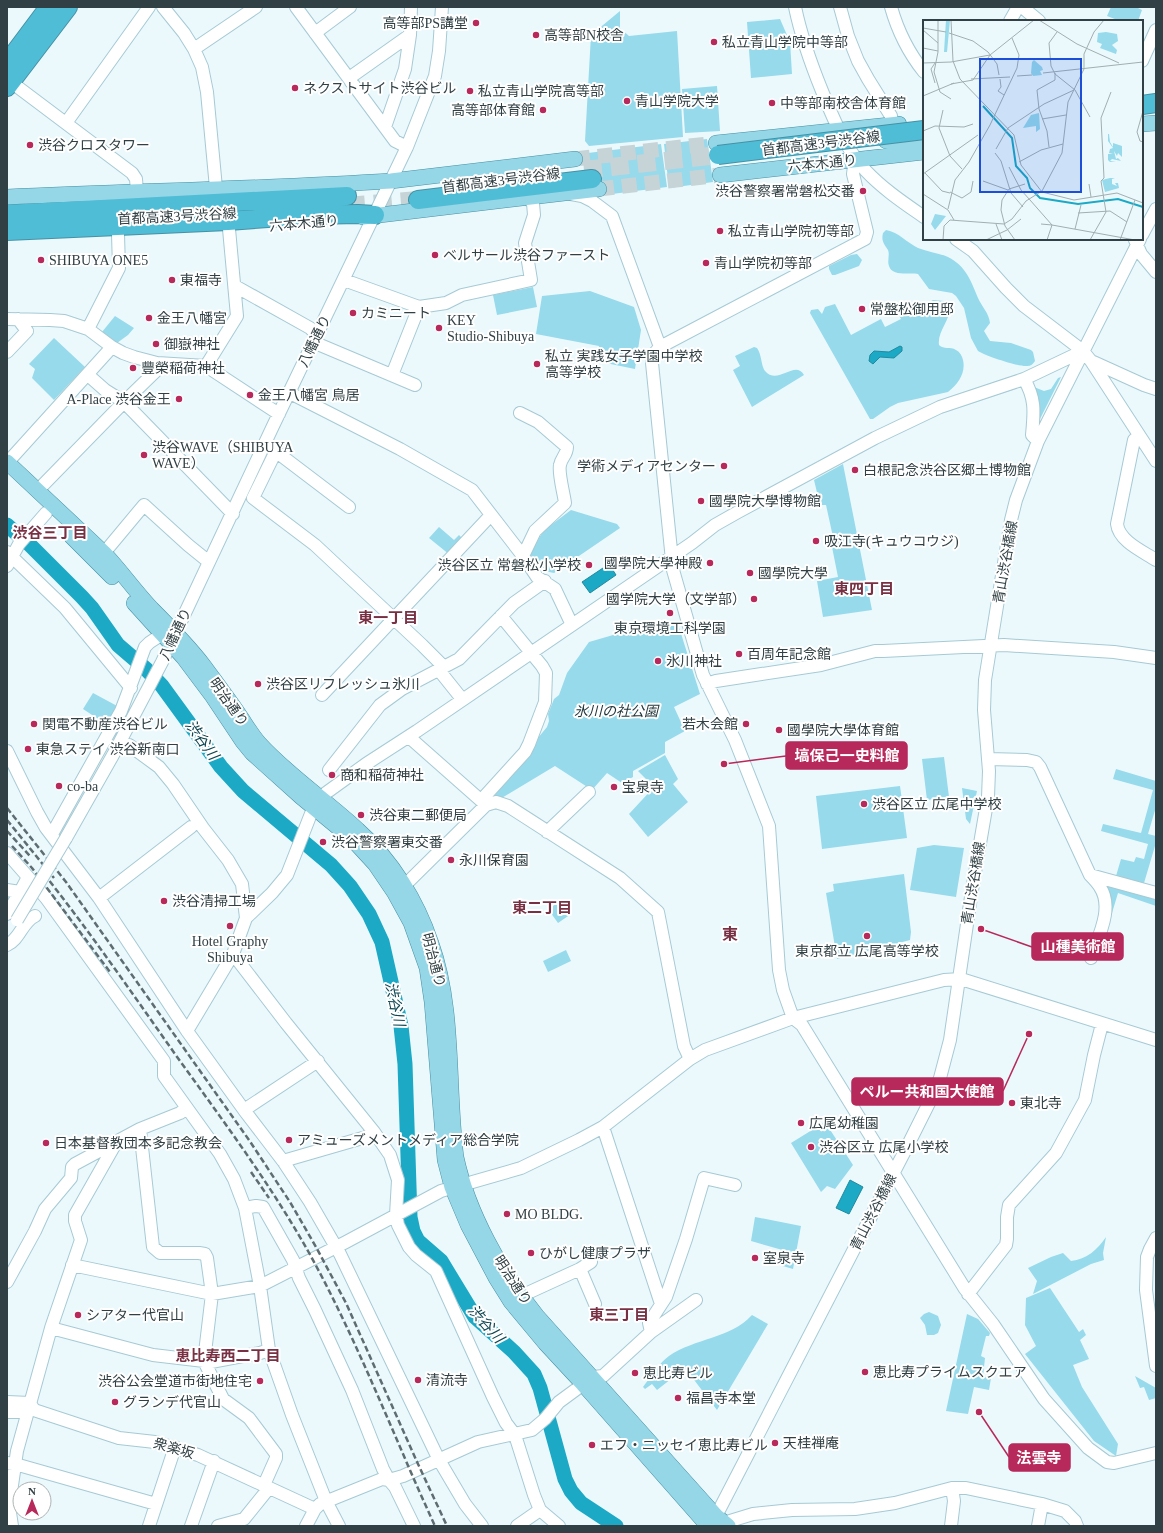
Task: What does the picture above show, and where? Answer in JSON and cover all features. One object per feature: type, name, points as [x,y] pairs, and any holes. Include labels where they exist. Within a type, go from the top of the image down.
[{"type":"highway","points":[[9,56],[49,7]]},
{"type":"highway","points":[[9,85],[68,7]]},
{"type":"highway","points":[[1143,105],[1156,103]]},
{"type":"highway","points":[[1143,115],[1156,114]]},
{"type":"highway","name":"首都高速3号渋谷線","points":[[718,159],[923,130]]},
{"type":"highway","name":"首都高速3号渋谷線","points":[[718,159],[923,141]]},
{"type":"highway","name":"首都高速3号渋谷線","points":[[417,195],[588,174]]},
{"type":"highway","points":[[225,208],[258,188]]},
{"type":"highway","name":"首都高速3号渋谷線","points":[[7,225],[225,208],[347,201]]},
{"type":"highway","points":[[7,231],[225,208],[310,215],[375,215]]},
{"type":"highway","name":"首都高速3号渋谷線","points":[[7,213],[225,208]]},
{"type":"main road","points":[[1143,96],[1156,95]]},
{"type":"main road","points":[[1143,109],[1156,107]]},
{"type":"main road","points":[[718,159],[838,130],[923,121]]},
{"type":"main road","points":[[1143,124],[1156,123]]},
{"type":"main road","points":[[846,144],[852,145],[898,140],[923,145]]},
{"type":"main road","name":"六本木通り","points":[[718,159],[857,160],[923,152]]},
{"type":"main road","points":[[258,188],[391,181],[588,174]]},
{"type":"main road","points":[[375,215],[567,193],[588,174]]},
{"type":"main road","points":[[7,197],[136,191],[225,208]]},
{"type":"main road","points":[[7,240],[118,234],[225,208]]},
{"type":"main road","name":"明治通り","points":[[7,462],[104,553],[152,609],[169,637],[252,753],[262,763],[316,802],[375,864],[385,878],[403,907],[418,940],[432,996],[443,1144],[448,1175],[458,1186],[520,1296],[554,1336],[588,1381],[716,1524]]},
{"type":"main road","name":"明治通り","points":[[7,477],[108,572],[169,637]]},
{"type":"main road","name":"明治通り","points":[[316,802],[335,809],[384,856],[404,886],[425,927],[435,954],[441,978],[445,1010],[454,1142],[459,1172],[458,1186],[468,1225],[481,1252],[511,1302],[545,1343],[588,1381]]},
{"type":"street","points":[[66,122],[149,7]]},
{"type":"street","points":[[163,7],[184,33],[194,49],[202,67],[225,208],[237,316],[206,366]]},
{"type":"street","points":[[194,49],[256,7]]},
{"type":"street","points":[[296,7],[395,140],[407,147]]},
{"type":"street","points":[[314,33],[350,7]]},
{"type":"street","points":[[385,127],[405,69],[410,35],[411,7]]},
{"type":"street","name":"八幡通り","points":[[12,917],[66,838],[160,667],[169,637],[233,514],[279,414],[375,215],[407,147],[435,76],[439,51],[442,7]]},
{"type":"street","points":[[795,7],[803,40],[838,130],[846,144],[866,172],[890,193],[923,216]]},
{"type":"street","points":[[840,7],[848,36],[858,61],[891,116],[893,125]]},
{"type":"street","points":[[891,7],[899,31],[912,57],[923,71]]},
{"type":"street","points":[[1011,20],[1018,7]]},
{"type":"street","points":[[1022,7],[1038,20]]},
{"type":"street","points":[[1143,59],[1156,30]]},
{"type":"street","points":[[352,82],[352,76],[410,35]]},
{"type":"street","points":[[9,85],[66,122],[132,173],[136,179],[136,191]]},
{"type":"street","points":[[857,160],[854,166],[853,174],[867,232],[865,239],[660,347],[653,355],[652,363],[673,570],[703,675],[735,740],[769,826],[779,970],[783,990],[793,1018],[802,1025],[968,1294],[993,1324],[1044,1399],[1088,1448],[1107,1462],[1114,1463],[1156,1453]]},
{"type":"street","points":[[567,193],[582,196],[592,201],[612,216],[660,347]]},
{"type":"street","points":[[344,280],[419,307],[446,303],[462,295],[531,280],[526,243],[534,215],[533,203],[527,198]]},
{"type":"street","name":"青山渋谷橋線","points":[[1143,231],[1156,209]]},
{"type":"street","points":[[88,329],[119,268],[118,234]]},
{"type":"street","points":[[957,240],[973,251],[1024,306],[1083,351],[1156,461]]},
{"type":"street","points":[[1138,240],[1141,254],[1156,272]]},
{"type":"street","name":"青山渋谷橋線","points":[[716,1524],[933,1095],[940,1078],[950,1040],[973,882],[988,797],[988,759],[984,700],[985,680],[1011,520],[1022,481],[1038,441],[1138,240]]},
{"type":"street","points":[[234,286],[310,328],[315,339],[415,385]]},
{"type":"street","points":[[392,375],[419,307]]},
{"type":"street","points":[[13,319],[64,321],[88,329],[112,347],[134,357],[157,363],[206,366],[279,414]]},
{"type":"street","points":[[7,352],[27,331],[13,319]]},
{"type":"street","points":[[7,462],[112,347]]},
{"type":"street","points":[[187,1031],[233,954],[246,918],[285,879],[316,802],[366,764],[409,737],[715,525],[875,438],[940,407],[1024,379],[1083,351]]},
{"type":"street","points":[[1091,361],[1144,386],[1156,389]]},
{"type":"street","points":[[41,494],[40,489],[159,368],[157,363]]},
{"type":"street","points":[[88,375],[105,390],[124,402],[233,514]]},
{"type":"street","points":[[1024,379],[1033,399],[1032,435],[1038,441]]},
{"type":"street","points":[[290,393],[388,443],[472,490],[523,556],[537,577],[555,589],[572,624]]},
{"type":"street","points":[[520,413],[538,422],[568,447],[567,453],[560,465],[565,503],[535,531],[523,556]]},
{"type":"street","points":[[1139,436],[1134,440],[1117,524],[1118,530],[1122,536],[1156,560]]},
{"type":"street","points":[[265,444],[349,507]]},
{"type":"street","points":[[276,451],[254,498],[315,545],[394,618],[442,665],[442,674],[462,699]]},
{"type":"street","points":[[104,553],[144,505],[209,562]]},
{"type":"street","points":[[46,513],[27,534],[9,558],[65,608],[131,688]]},
{"type":"street","points":[[322,695],[491,515]]},
{"type":"street","points":[[329,770],[380,704],[402,689],[459,659],[514,603],[545,582]]},
{"type":"street","points":[[484,804],[485,796],[527,748],[544,702],[546,673],[501,616]]},
{"type":"street","points":[[52,834],[121,711],[131,688],[144,650],[149,642],[169,637]]},
{"type":"street","points":[[708,684],[716,681],[821,665],[875,651],[1004,645],[1114,652],[1156,658]]},
{"type":"street","points":[[409,737],[484,804]]},
{"type":"street","points":[[129,746],[159,767],[228,860],[242,884],[246,918]]},
{"type":"street","points":[[7,751],[46,828],[100,898],[187,1031],[283,1161],[310,1202],[336,1247],[378,1331],[439,1460],[465,1504],[482,1526]]},
{"type":"street","points":[[988,759],[1027,760],[1036,762],[1040,767],[1090,874],[1101,887],[1106,902],[1104,918],[1091,958]]},
{"type":"street","points":[[547,832],[589,792]]},
{"type":"street","points":[[404,886],[484,804],[496,802],[508,806],[620,878],[658,912],[684,1046],[690,1059]]},
{"type":"street","points":[[100,898],[191,827]]},
{"type":"street","points":[[7,853],[46,898],[164,1061],[164,1076],[168,1083],[228,1166],[245,1208],[260,1286],[269,1350],[292,1415],[326,1501],[339,1526]]},
{"type":"street","points":[[1090,874],[1156,893]]},
{"type":"street","points":[[7,937],[20,892],[28,877]]},
{"type":"street","points":[[7,890],[20,892]]},
{"type":"street","points":[[7,945],[12,942],[29,918],[35,916]]},
{"type":"street","points":[[233,954],[390,1154],[398,1180],[398,1225],[409,1247],[436,1271],[493,1397],[506,1423],[515,1435],[540,1510],[560,1526]]},
{"type":"street","points":[[72,1265],[212,1294],[260,1286],[441,1191],[521,1168],[603,1127],[690,1059],[705,1050],[793,1018],[944,980],[959,979],[1090,1018],[1102,1024],[1156,1040]]},
{"type":"street","points":[[968,1294],[1006,1246],[1009,1205],[1056,1153],[1085,1100],[1102,1024]]},
{"type":"street","points":[[244,1110],[318,1061]]},
{"type":"street","points":[[7,1282],[35,1231],[45,1209],[71,1178],[72,1167],[75,1164],[140,1129],[180,1113],[187,1108]]},
{"type":"street","points":[[603,1127],[661,1304]]},
{"type":"street","points":[[140,1129],[153,1247],[160,1253],[199,1252],[205,1254],[207,1258],[212,1294],[204,1362],[223,1399],[249,1418],[276,1454],[266,1486],[244,1519],[218,1526]]},
{"type":"street","points":[[283,1161],[366,1136],[374,1132]]},
{"type":"street","points":[[12,1526],[8,1506],[11,1463],[29,1408],[51,1328],[81,1240],[75,1221],[75,1215],[117,1141]]},
{"type":"street","points":[[652,1332],[648,1322],[666,1296],[684,1246],[704,1178],[735,1185]]},
{"type":"street","points":[[245,1208],[256,1206],[263,1207],[293,1260],[299,1278],[354,1396],[389,1480],[395,1487],[414,1526]]},
{"type":"street","points":[[1156,1238],[1147,1257],[1146,1290],[1156,1366]]},
{"type":"street","points":[[520,1296],[580,1269],[591,1262]]},
{"type":"street","points":[[580,1269],[595,1304]]},
{"type":"street","points":[[306,1526],[315,1509],[326,1501],[382,1479],[389,1480],[403,1476],[478,1442],[532,1430],[545,1419],[559,1402],[588,1381],[603,1376],[652,1332],[696,1300]]},
{"type":"street","points":[[51,1328],[153,1355],[204,1362],[260,1353],[269,1350]]},
{"type":"street","points":[[7,1402],[29,1408]]},
{"type":"street","points":[[7,1412],[29,1408]]},
{"type":"street","name":"衆楽坂","points":[[29,1408],[119,1438],[155,1442],[175,1447],[214,1461],[315,1509]]},
{"type":"street","points":[[149,1526],[175,1447]]},
{"type":"street","points":[[191,1526],[214,1461]]},
{"type":"street","points":[[11,1463],[156,1504]]},
{"type":"street","points":[[716,1524],[753,1514],[792,1510],[855,1509],[895,1503],[952,1488],[966,1488],[1042,1504],[1064,1511],[1075,1521],[1077,1526]]},
{"type":"street","points":[[951,1526],[954,1501],[952,1488]]},
{"type":"street","points":[[1038,1526],[1042,1504]]},
{"type":"street","points":[[517,1526],[540,1510]]},
{"type":"green space","points":[[1111,7],[1136,7],[1142,10],[1138,20],[1117,20],[1107,16]]},
{"type":"green space","points":[[620,11],[620,28],[629,36],[677,31],[683,137],[589,146],[585,141],[591,35]]},
{"type":"green space","points":[[780,19],[790,42],[792,74],[751,78],[747,22]]},
{"type":"green space","points":[[717,86],[720,131],[685,133],[682,89]]},
{"type":"green space","points":[[707,139],[713,182],[669,188],[664,144]]},
{"type":"green space","points":[[661,144],[667,187],[612,194],[584,162],[588,153]]},
{"type":"green space","points":[[886,230],[899,235],[918,248],[948,257],[964,269],[988,316],[990,323],[984,331],[990,341],[1011,343],[1031,350],[1035,361],[1028,366],[1017,365],[978,351],[971,338],[964,308],[956,296],[952,293],[929,289],[918,274],[897,273],[891,269],[888,264],[889,252],[882,238],[883,233]]},
{"type":"green space","points":[[857,254],[862,260],[859,266],[832,275],[829,266],[851,255]]},
{"type":"green space","points":[[533,287],[537,307],[497,315],[493,295]]},
{"type":"green space","points":[[590,291],[634,307],[641,330],[635,369],[596,361],[599,346],[536,334],[542,296]]},
{"type":"green space","points":[[933,300],[944,301],[950,307],[948,317],[940,336],[939,345],[954,349],[961,354],[964,365],[960,378],[948,392],[898,403],[873,419],[870,419],[810,313],[811,310],[818,309],[822,314],[825,307],[835,304],[851,335],[881,319],[885,327],[901,319],[897,312],[904,309],[908,315]]},
{"type":"green space","points":[[115,316],[134,328],[128,335],[117,343],[102,332]]},
{"type":"green space","points":[[54,338],[85,367],[54,400],[32,378],[35,369],[29,364]]},
{"type":"green space","points":[[754,347],[759,351],[765,371],[770,375],[781,375],[796,370],[800,371],[804,375],[752,407],[733,370],[740,366],[735,356]]},
{"type":"green space","points":[[1061,377],[1038,423],[1034,387],[1044,391],[1051,389],[1058,378]]},
{"type":"green space","points":[[843,464],[872,610],[823,617],[817,581],[838,577],[832,547],[835,546],[826,505],[820,505],[814,480]]},
{"type":"green space","points":[[571,510],[617,524],[620,528],[554,573],[540,570],[530,554],[543,531]]},
{"type":"green space","points":[[439,527],[454,540],[459,535],[464,540],[450,555],[429,538]]},
{"type":"green space","name":"氷川の社公園","points":[[651,624],[678,624],[700,694],[674,707],[685,731],[665,742],[665,753],[633,771],[633,777],[622,783],[607,773],[592,790],[555,766],[500,799],[493,792],[547,727],[549,721],[548,714],[554,699],[559,695],[567,673],[589,642]]},
{"type":"green space","points":[[93,693],[119,707],[109,726],[83,709]]},
{"type":"green space","points":[[665,755],[678,779],[673,784],[688,802],[648,837],[629,814],[654,787],[638,771]]},
{"type":"green space","points":[[944,757],[949,797],[927,800],[922,759]]},
{"type":"green space","points":[[1116,769],[1156,781],[1156,807],[1148,834],[1156,836],[1156,846],[1144,883],[1116,876],[1121,859],[1134,862],[1136,857],[1144,859],[1148,844],[1101,831],[1103,824],[1141,833],[1153,790],[1113,779]]},
{"type":"green space","points":[[900,786],[907,838],[822,849],[816,796]]},
{"type":"green space","points":[[962,788],[977,791],[970,824],[966,819]]},
{"type":"green space","points":[[934,845],[964,848],[956,897],[910,890],[917,848]]},
{"type":"green space","points":[[904,874],[911,932],[910,940],[837,959],[826,893],[834,891],[833,884]]},
{"type":"green space","points":[[1104,881],[1156,896],[1156,906],[1118,893],[1112,913],[1110,912]]},
{"type":"green space","points":[[561,901],[571,914],[558,923],[548,909]]},
{"type":"green space","points":[[566,950],[571,961],[548,972],[543,961]]},
{"type":"green space","points":[[825,1122],[853,1165],[835,1189],[827,1186],[821,1192],[791,1143]]},
{"type":"green space","points":[[755,1217],[801,1226],[793,1269],[783,1266],[786,1251],[751,1241]]},
{"type":"green space","points":[[1106,1237],[1103,1253],[1104,1260],[1091,1264],[1033,1294],[1037,1281],[1028,1268],[1063,1253],[1071,1261],[1077,1260],[1087,1256],[1095,1250]]},
{"type":"green space","points":[[1050,1288],[1079,1332],[1083,1329],[1086,1335],[1080,1340],[1089,1359],[1073,1365],[1082,1387],[1118,1444],[1116,1456],[1094,1441],[1025,1354],[1036,1346],[1025,1325],[1026,1298]]},
{"type":"green space","points":[[929,1312],[938,1316],[941,1325],[938,1333],[934,1335],[927,1335],[925,1325],[920,1318]]},
{"type":"green space","points":[[967,1314],[978,1319],[990,1333],[989,1336],[986,1336],[981,1356],[985,1358],[983,1376],[991,1378],[989,1390],[974,1387],[968,1414],[946,1411]]},
{"type":"green space","points":[[752,1315],[768,1324],[717,1410],[685,1368],[657,1390],[652,1384],[645,1389],[643,1387],[659,1366],[669,1356],[690,1345],[723,1334],[743,1323]]},
{"type":"green space","points":[[1135,1376],[1156,1388],[1156,1398],[1149,1400],[1144,1387],[1140,1388]]},
{"type":"shaded area","points":[[900,346],[902,347],[902,351],[894,358],[880,357],[873,364],[869,361],[870,355],[874,351],[889,352]]},
{"type":"shaded area","points":[[609,564],[616,575],[590,593],[582,582]]},
{"type":"shaded area","points":[[850,1180],[863,1187],[849,1214],[836,1208]]},
{"type":"waterway","name":"渋谷川","points":[[7,525],[18,535]]},
{"type":"waterway","name":"渋谷川","points":[[29,544],[92,608],[118,645],[146,669],[162,686],[221,767],[243,791],[331,865],[350,886],[369,914],[382,942],[401,1026],[405,1064],[410,1217],[413,1231],[418,1241],[441,1261],[475,1317],[514,1352],[534,1374],[540,1388],[565,1479],[571,1491],[581,1503],[616,1526]]},
{"type":"tunnel","points":[[575,159],[716,143]]},
{"type":"tunnel","points":[[584,170],[718,155]]},
{"type":"tunnel","points":[[599,189],[720,175]]},
{"type":"tunnel","points":[[347,206],[418,200]]},
{"type":"railway","points":[[7,808],[66,882],[249,1140],[290,1202],[346,1303],[447,1526]]},
{"type":"railway","points":[[7,820],[54,878]]},
{"type":"railway","points":[[7,831],[30,856]]},
{"type":"railway","points":[[12,846],[32,868],[110,972]]},
{"type":"railway","points":[[44,874],[94,940],[227,1126],[293,1225],[343,1318],[435,1526]]},
{"type":"railway","points":[[251,1172],[269,1198]]},
{"type":"place","name":"高等部PS講堂","points":[[476,23]]},
{"type":"place","name":"高等部N校舎","points":[[536,35]]},
{"type":"place","name":"私立青山学院中等部","points":[[714,42]]},
{"type":"place","name":"ネクストサイト渋谷ビル","points":[[295,88]]},
{"type":"place","name":"私立青山学院高等部","points":[[470,91]]},
{"type":"place","name":"青山学院大学","points":[[627,101]]},
{"type":"place","name":"中等部南校舎体育館","points":[[772,103]]},
{"type":"place","name":"高等部体育館","points":[[543,110]]},
{"type":"place","name":"渋谷クロスタワー","points":[[30,145]]},
{"type":"place","name":"渋谷警察署常磐松交番","points":[[863,191]]},
{"type":"place","name":"私立青山学院初等部","points":[[720,231]]},
{"type":"place","name":"ベルサール渋谷ファースト","points":[[435,255]]},
{"type":"place","name":"SHIBUYA ONE5","points":[[41,260]]},
{"type":"place","name":"青山学院初等部","points":[[706,263]]},
{"type":"place","name":"東福寺","points":[[172,280]]},
{"type":"place","name":"常盤松御用邸","points":[[862,309]]},
{"type":"place","name":"カミニート","points":[[353,313]]},
{"type":"place","name":"金王八幡宮","points":[[149,318]]},
{"type":"place","name":"KEY Studio-Shibuya","points":[[439,328]]},
{"type":"place","name":"御嶽神社","points":[[156,344]]},
{"type":"place","name":"私立 実践女子学園中学校 高等学校","points":[[537,364]]},
{"type":"place","name":"豐榮稲荷神社","points":[[133,368]]},
{"type":"place","name":"金王八幡宮 鳥居","points":[[250,395]]},
{"type":"place","name":"A-Place 渋谷金王","points":[[179,399]]},
{"type":"place","name":"渋谷WAVE（SHIBUYA WAVE）","points":[[144,455]]},
{"type":"place","name":"学術メディアセンター","points":[[724,466]]},
{"type":"place","name":"白根記念渋谷区郷土博物館","points":[[855,470]]},
{"type":"place","name":"國學院大學博物館","points":[[701,501]]},
{"type":"place","name":"吸江寺(キュウコウジ)","points":[[816,541]]},
{"type":"place","name":"國學院大學神殿","points":[[710,563]]},
{"type":"place","name":"渋谷区立 常磐松小学校","points":[[589,565]]},
{"type":"place","name":"國學院大學","points":[[750,573]]},
{"type":"place","name":"國学院大学（文学部）","points":[[754,599]]},
{"type":"place","name":"東京環境工科学園","points":[[670,613]]},
{"type":"place","name":"百周年記念館","points":[[739,654]]},
{"type":"place","name":"氷川神社","points":[[658,661]]},
{"type":"place","name":"渋谷区リフレッシュ氷川","points":[[258,684]]},
{"type":"place","name":"関電不動産渋谷ビル","points":[[34,724]]},
{"type":"place","name":"若木会館","points":[[746,724]]},
{"type":"place","name":"國學院大學体育館","points":[[779,730]]},
{"type":"place","name":"東急ステイ 渋谷新南口","points":[[28,749]]},
{"type":"place","name":"塙保己一史料館","points":[[724,764]]},
{"type":"place","name":"商和稲荷神社","points":[[332,775]]},
{"type":"place","name":"co-ba","points":[[59,786]]},
{"type":"place","name":"宝泉寺","points":[[614,787]]},
{"type":"place","name":"渋谷区立 広尾中学校","points":[[864,804]]},
{"type":"place","name":"渋谷東二郵便局","points":[[361,815]]},
{"type":"place","name":"渋谷警察署東交番","points":[[323,842]]},
{"type":"place","name":"永川保育園","points":[[451,860]]},
{"type":"place","name":"渋谷清掃工場","points":[[164,901]]},
{"type":"place","name":"Hotel Graphy Shibuya","points":[[230,926]]},
{"type":"place","name":"山種美術館","points":[[981,929]]},
{"type":"place","name":"東京都立 広尾高等学校","points":[[867,936]]},
{"type":"place","name":"ペルー共和国大使館","points":[[1029,1034]]},
{"type":"place","name":"東北寺","points":[[1012,1103]]},
{"type":"place","name":"広尾幼稚園","points":[[801,1123]]},
{"type":"place","name":"アミューズメントメディア総合学院","points":[[289,1140]]},
{"type":"place","name":"日本基督教団本多記念教会","points":[[46,1143]]},
{"type":"place","name":"渋谷区立 広尾小学校","points":[[811,1147]]},
{"type":"place","name":"MO BLDG.","points":[[507,1214]]},
{"type":"place","name":"ひがし健康プラザ","points":[[531,1253]]},
{"type":"place","name":"室泉寺","points":[[755,1258]]},
{"type":"place","name":"シアター代官山","points":[[78,1315]]},
{"type":"place","name":"恵比寿プライムスクエア","points":[[865,1372]]},
{"type":"place","name":"恵比寿ビル","points":[[635,1373]]},
{"type":"place","name":"清流寺","points":[[418,1380]]},
{"type":"place","name":"渋谷公会堂道市街地住宅","points":[[260,1381]]},
{"type":"place","name":"福昌寺本堂","points":[[678,1398]]},
{"type":"place","name":"グランデ代官山","points":[[115,1402]]},
{"type":"place","name":"法雲寺","points":[[979,1412]]},
{"type":"place","name":"天桂禅庵","points":[[775,1443]]},
{"type":"place","name":"エフ・ニッセイ恵比寿ビル","points":[[592,1445]]},
{"type":"district","name":"渋谷三丁目","points":[[50,533]]},
{"type":"district","name":"東四丁目","points":[[864,589]]},
{"type":"district","name":"東一丁目","points":[[388,618]]},
{"type":"district","name":"東二丁目","points":[[542,908]]},
{"type":"district","name":"東","points":[[730,934]]},
{"type":"district","name":"東三丁目","points":[[619,1315]]},
{"type":"district","name":"恵比寿西二丁目","points":[[228,1356]]}]
